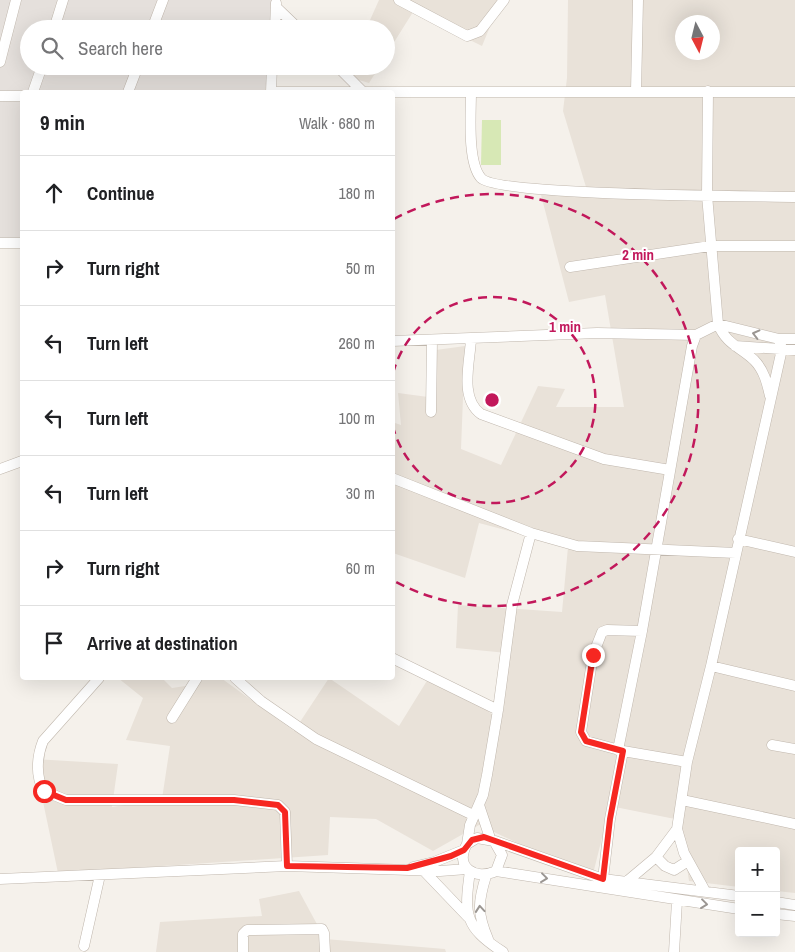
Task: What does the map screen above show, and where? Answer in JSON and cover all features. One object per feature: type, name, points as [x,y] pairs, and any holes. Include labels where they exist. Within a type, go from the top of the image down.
[{"type":"street","points":[[0,62],[16,0]]},
{"type":"street","points":[[57,20],[63,0]]},
{"type":"street","points":[[155,20],[163,0]]},
{"type":"street","points":[[399,0],[467,36],[480,31],[504,0]]},
{"type":"street","points":[[636,91],[638,0]]},
{"type":"street","points":[[275,20],[276,3]]},
{"type":"street","points":[[276,3],[291,20]]},
{"type":"street","points":[[34,90],[39,75]]},
{"type":"street","points":[[129,90],[135,75]]},
{"type":"street","points":[[271,90],[272,75]]},
{"type":"street","points":[[346,75],[361,90]]},
{"type":"street","points":[[395,91],[795,92]]},
{"type":"street","points":[[708,91],[707,195],[718,324],[723,336],[754,360],[765,376],[771,399]]},
{"type":"street","points":[[472,92],[471,123],[474,167],[485,182],[506,187],[548,191],[795,197]]},
{"type":"street","points":[[0,96],[20,96]]},
{"type":"street","points":[[0,243],[20,243]]},
{"type":"street","points":[[570,267],[710,246],[795,246]]},
{"type":"street","points":[[395,341],[597,333],[696,335],[718,324],[779,339],[795,339]]},
{"type":"street","points":[[603,879],[620,750],[692,346],[696,335]]},
{"type":"street","points":[[471,339],[468,392],[469,399],[477,411],[501,422],[604,459],[670,470]]},
{"type":"street","points":[[705,891],[688,862],[678,829],[687,762],[711,666],[782,350],[779,339]]},
{"type":"street","points":[[431,412],[432,340]]},
{"type":"street","points":[[734,346],[795,350]]},
{"type":"street","points":[[0,469],[20,462]]},
{"type":"street","points":[[395,479],[531,534],[587,548],[736,553]]},
{"type":"street","points":[[531,534],[512,605],[498,710],[479,805],[473,815],[463,859],[469,870],[477,875],[486,876],[496,871],[677,901],[735,908]]},
{"type":"street","points":[[738,539],[795,552]]},
{"type":"street","points":[[642,631],[607,630],[602,632],[593,655],[581,732],[586,741],[620,750],[687,762]]},
{"type":"street","points":[[395,659],[498,710]]},
{"type":"street","points":[[711,666],[795,686]]},
{"type":"street","points":[[97,680],[43,741],[38,752],[38,768],[44,791],[66,800],[234,800],[278,805],[285,812],[287,866]]},
{"type":"street","points":[[172,718],[195,680]]},
{"type":"street","points":[[237,680],[261,701],[323,743],[473,815]]},
{"type":"street","points":[[772,745],[795,749]]},
{"type":"street","points":[[682,800],[795,824]]},
{"type":"street","points":[[479,805],[492,839],[502,855],[496,871]]},
{"type":"street","points":[[624,883],[656,857],[678,829]]},
{"type":"street","points":[[407,868],[434,862],[466,847],[478,838],[492,839],[603,879],[735,895]]},
{"type":"street","points":[[656,857],[664,866],[674,870],[688,862]]},
{"type":"street","points":[[0,879],[287,866],[407,868],[424,871],[469,870]]},
{"type":"street","points":[[469,870],[465,902],[469,918],[474,928],[503,952]]},
{"type":"street","points":[[424,871],[469,918]]},
{"type":"street","points":[[84,946],[100,875]]},
{"type":"street","points":[[486,876],[479,899],[479,912],[489,942]]},
{"type":"street","points":[[674,952],[677,901]]},
{"type":"street","points":[[780,903],[795,905]]},
{"type":"street","points":[[780,914],[795,916]]},
{"type":"street","points":[[243,952],[243,934],[247,930],[322,929],[325,952]]},
{"type":"shaded area","points":[[0,0],[275,0],[273,20],[20,20],[20,75],[267,75],[265,90],[20,90],[20,240],[0,239]]},
{"type":"shaded area","points":[[379,0],[501,0],[482,46],[413,12],[395,41],[395,20],[370,20]]},
{"type":"shaded area","points":[[568,0],[795,0],[795,893],[780,891],[780,847],[735,847],[735,887],[689,881],[680,820],[610,806],[592,878],[479,825],[433,851],[376,819],[330,817],[328,855],[58,873],[34,759],[118,764],[112,807],[162,799],[170,746],[126,740],[143,698],[120,680],[164,680],[172,688],[192,685],[193,680],[224,680],[294,731],[328,680],[332,680],[399,726],[433,671],[493,715],[507,653],[456,648],[458,605],[562,612],[568,547],[479,523],[465,578],[395,554],[395,423],[401,425],[398,393],[428,397],[436,350],[465,346],[461,449],[501,465],[538,386],[565,389],[556,407],[624,407],[605,295],[569,302],[541,195],[586,187],[563,111],[567,78]]},
{"type":"shaded area","points":[[346,75],[374,75],[369,83]]},
{"type":"shaded area","points":[[299,891],[325,939],[445,949],[446,952],[156,952],[160,922],[262,916],[259,899]]},
{"type":"green space","points":[[482,120],[501,120],[501,165],[481,165]]},
{"type":"route","points":[[44,791],[66,800],[234,800],[278,805],[285,810],[287,866],[407,868],[451,856],[464,850],[472,840],[484,837],[603,879],[610,819],[623,751],[586,741],[582,736],[581,732],[593,655]]}]
